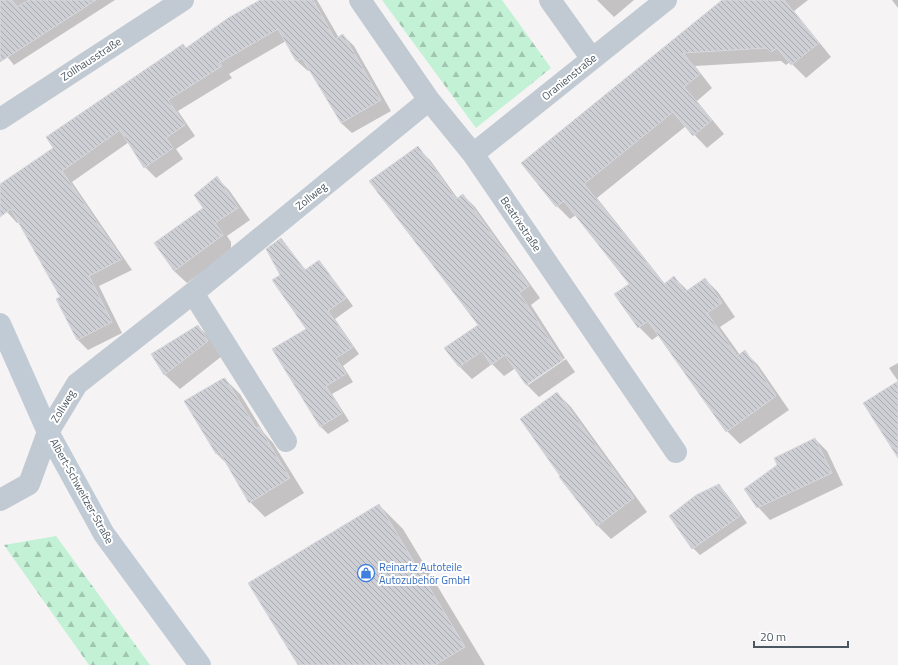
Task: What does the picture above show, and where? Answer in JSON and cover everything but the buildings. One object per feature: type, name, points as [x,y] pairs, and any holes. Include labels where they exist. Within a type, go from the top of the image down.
[{"type":"street","name":"Zollhausstraße","points":[[0,119],[183,0]]},
{"type":"street","name":"Beatrixstraße","points":[[360,0],[429,100],[473,154],[676,452]]},
{"type":"street","points":[[550,0],[592,59]]},
{"type":"street","name":"Oranienstraße","points":[[473,154],[666,0]]},
{"type":"street","name":"Zollweg","points":[[0,500],[29,484],[48,432],[77,384],[193,293],[429,100]]},
{"type":"street","points":[[193,293],[286,441]]},
{"type":"street","name":"Albert-Schweitzer-Straße","points":[[0,324],[48,432],[104,534],[200,665]]},
{"type":"green space","points":[[382,0],[502,0],[551,68],[476,128]]},
{"type":"green space","points":[[56,536],[150,665],[89,665],[4,545]]},
{"type":"place","name":"Reinartz Autoteile Autozubehör GmbH","points":[[366,573]]}]
